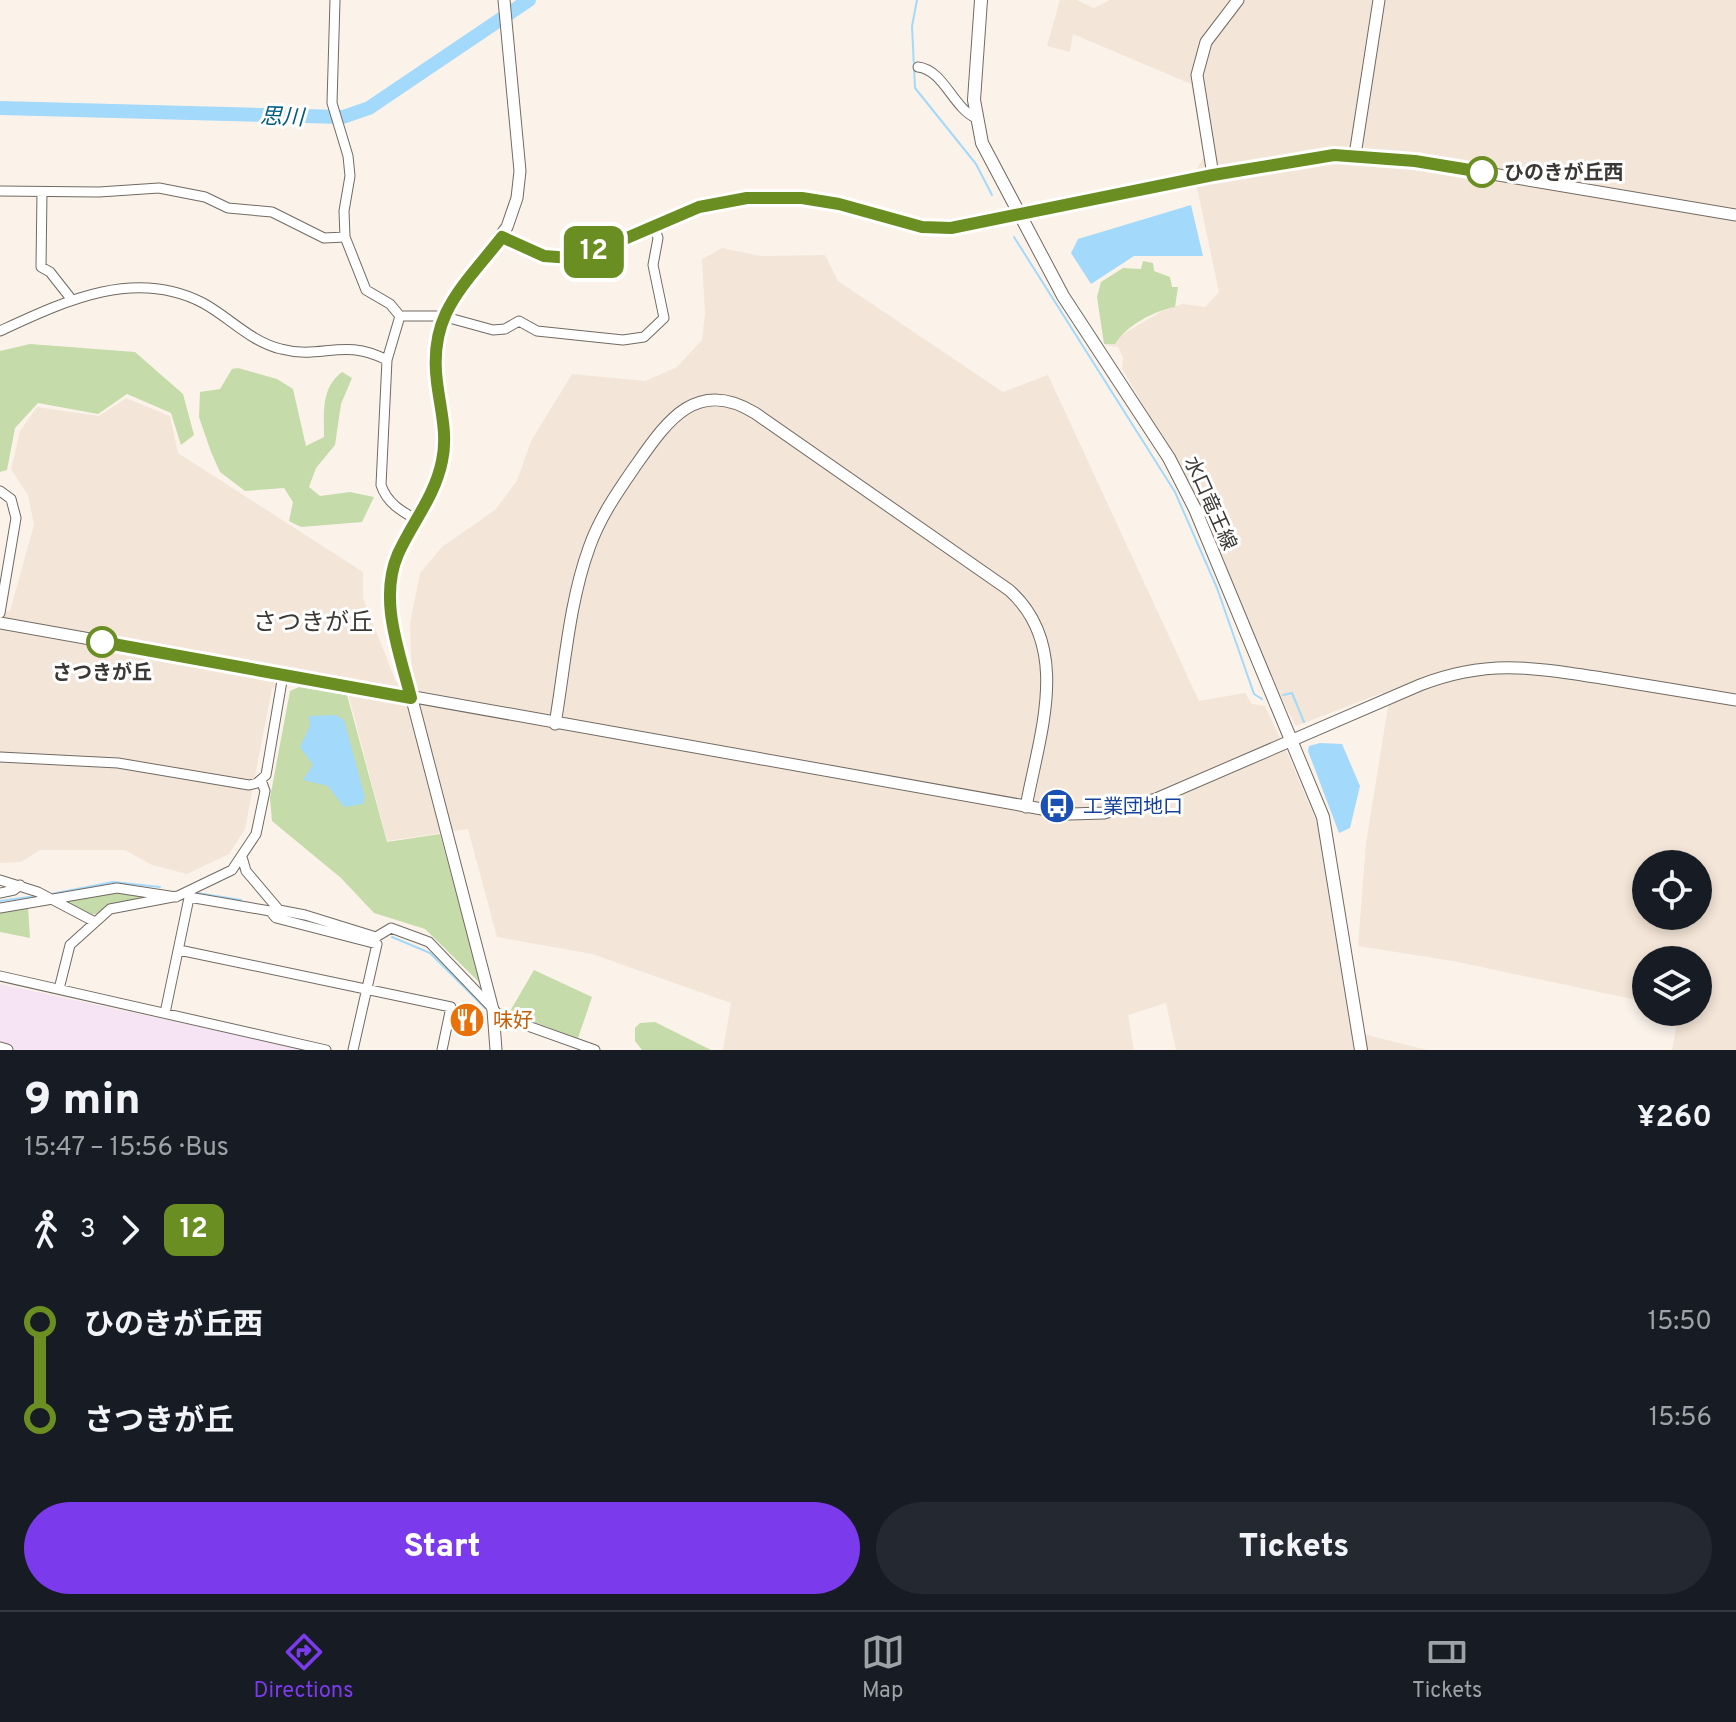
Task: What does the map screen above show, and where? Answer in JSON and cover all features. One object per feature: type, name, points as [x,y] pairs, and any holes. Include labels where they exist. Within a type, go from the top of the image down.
[{"type":"main road","name":"水口竜王線","points":[[981,0],[974,84],[976,118],[982,143],[1063,296],[1182,482],[1323,817],[1361,1050]]},
{"type":"street","points":[[335,0],[333,109],[350,176],[344,211],[345,237],[366,290],[390,304],[400,316]]},
{"type":"street","points":[[1213,175],[1197,75],[1206,42],[1238,0]]},
{"type":"street","points":[[1355,155],[1379,0]]},
{"type":"street","points":[[496,1050],[493,1010],[391,617],[390,580],[398,552],[440,470],[445,449],[434,356],[442,316],[502,237],[513,215],[520,171],[504,2]]},
{"type":"street","points":[[918,67],[926,68],[936,76],[960,106],[976,118]]},
{"type":"street","points":[[502,237],[544,256],[571,258],[594,252],[699,207],[747,198],[802,198],[839,204],[922,227],[951,228],[1213,175],[1322,156],[1355,155],[1415,161],[1736,215]]},
{"type":"street","points":[[0,191],[173,190],[228,208],[272,212],[324,238],[345,237]]},
{"type":"street","points":[[42,192],[41,267],[50,272],[72,300]]},
{"type":"street","points":[[400,316],[442,316],[493,330],[505,329],[519,321],[537,331],[556,334],[623,340],[644,337],[664,318],[653,265],[658,238],[654,225]]},
{"type":"street","points":[[0,331],[72,300],[125,287],[148,288],[205,304],[271,347],[296,353],[348,347],[371,351],[387,360]]},
{"type":"street","points":[[400,316],[387,360],[381,485],[385,495],[397,508],[417,520]]},
{"type":"street","points":[[555,724],[582,571],[607,508],[669,420],[698,402],[723,401],[755,413],[983,572],[1017,598],[1035,619],[1045,646],[1048,671],[1026,807]]},
{"type":"street","points":[[0,491],[11,499],[16,518],[0,613]]},
{"type":"street","points":[[0,623],[1026,807],[1090,814],[1135,806],[1445,675],[1488,667],[1539,667],[1736,700]]},
{"type":"street","points":[[0,757],[118,763],[249,785],[266,775],[283,675]]},
{"type":"street","points":[[59,989],[70,945],[110,909],[190,894],[232,870],[258,826],[265,791],[261,780]]},
{"type":"street","points":[[242,857],[246,871],[283,915],[376,937],[391,928],[429,942],[493,1010],[520,1025],[595,1050]]},
{"type":"street","points":[[0,880],[38,892],[95,922]]},
{"type":"street","points":[[0,893],[20,885]]},
{"type":"street","points":[[0,908],[117,888],[176,897]]},
{"type":"street","points":[[190,894],[270,911],[377,944],[353,1050]]},
{"type":"street","points":[[165,1013],[190,894]]},
{"type":"street","points":[[179,950],[451,1007],[442,1050]]},
{"type":"street","points":[[0,976],[326,1050]]},
{"type":"street","points":[[0,1048],[7,1050]]},
{"type":"shaded area","points":[[1060,0],[1077,0],[1094,8],[1110,0],[1736,0],[1736,1050],[1672,1050],[1676,1026],[1712,1026],[1712,946],[1632,946],[1632,999],[1453,961],[1358,946],[1366,843],[1388,707],[1382,693],[1296,726],[1273,683],[1199,501],[1122,369],[1123,358],[1118,347],[1105,345],[1162,311],[1183,304],[1205,307],[1219,292],[1197,188],[1196,171],[1204,156],[1191,84],[1073,34],[1070,52],[1047,46]]},
{"type":"shaded area","points":[[722,248],[761,256],[825,255],[838,281],[1003,392],[1048,375],[1199,701],[1245,693],[1252,704],[1265,706],[1289,757],[1318,825],[1355,1032],[1427,1050],[1176,1050],[1166,1003],[1128,1015],[1134,1050],[723,1050],[731,1003],[592,954],[497,937],[468,829],[387,841],[348,694],[294,682],[272,688],[245,829],[229,854],[187,874],[152,865],[125,850],[40,850],[21,862],[0,863],[0,612],[10,611],[34,525],[28,495],[11,469],[20,431],[37,407],[99,416],[126,398],[170,416],[178,453],[363,572],[363,598],[396,682],[412,686],[410,623],[420,573],[442,547],[495,510],[517,481],[531,441],[572,374],[645,381],[677,367],[702,340],[705,314],[702,259]]},
{"type":"shaded area","points":[[0,984],[307,1050],[0,1050]]},
{"type":"green space","points":[[1143,261],[1153,263],[1154,271],[1170,277],[1172,287],[1178,287],[1175,307],[1142,320],[1126,331],[1115,344],[1104,344],[1097,297],[1101,282],[1123,268],[1141,269]]},
{"type":"green space","points":[[30,344],[135,352],[183,394],[194,435],[181,445],[171,413],[127,394],[98,414],[38,403],[15,428],[7,470],[0,472],[0,351]]},
{"type":"green space","points":[[232,369],[277,379],[293,389],[306,446],[324,437],[325,401],[330,385],[342,372],[352,378],[341,404],[335,445],[316,468],[309,487],[320,496],[350,492],[374,497],[362,522],[301,527],[289,521],[293,502],[284,488],[245,491],[220,472],[199,417],[200,392],[220,389]]},
{"type":"green space","points":[[299,687],[347,695],[387,842],[440,834],[481,984],[425,929],[374,913],[341,878],[272,821],[270,798],[290,691]]},
{"type":"green space","points":[[122,890],[169,895],[91,915],[64,901]]},
{"type":"green space","points":[[28,907],[30,938],[0,932],[0,911]]},
{"type":"green space","points":[[534,970],[592,997],[578,1038],[509,1013]]},
{"type":"green space","points":[[655,1022],[711,1050],[642,1050],[635,1041],[635,1028],[640,1023]]},
{"type":"water","points":[[1191,205],[1203,256],[1134,256],[1091,284],[1071,253],[1078,239]]},
{"type":"water","points":[[336,715],[344,720],[365,797],[363,804],[344,807],[328,786],[303,780],[313,765],[300,747],[310,726],[309,716]]},
{"type":"water","points":[[1342,744],[1360,786],[1350,828],[1339,833],[1308,751],[1309,746]]},
{"type":"waterway","name":"思川","points":[[0,108],[343,117],[369,108],[529,0]]},
{"type":"waterway","points":[[917,0],[912,26],[915,88],[976,164],[992,195]]},
{"type":"waterway","points":[[1014,237],[1175,492],[1217,588],[1254,694],[1262,699]]},
{"type":"waterway","points":[[1283,695],[1292,693],[1304,722]]},
{"type":"waterway","points":[[51,894],[113,882],[160,887]]},
{"type":"waterway","points":[[197,893],[241,900]]},
{"type":"waterway","points":[[0,901],[36,896]]},
{"type":"waterway","points":[[392,937],[430,953],[485,1008]]},
{"type":"waterway","points":[[519,1028],[536,1033]]},
{"type":"bus line","name":"12","points":[[102,642],[411,698],[391,617],[390,580],[398,552],[430,495],[445,449],[434,356],[436,338],[447,307],[502,237],[524,250],[544,256],[571,258],[594,252],[699,207],[747,198],[802,198],[839,204],[896,222],[951,228],[1213,175],[1334,155],[1415,161],[1482,172]]},
{"type":"place","name":"ひのきが丘西","points":[[1482,172]]},
{"type":"place","name":"さつきが丘","points":[[102,642]]},
{"type":"place","name":"工業団地口","points":[[1057,806]]},
{"type":"place","name":"味好","points":[[467,1020]]},
{"type":"district","name":"さつきが丘","points":[[313,622]]}]
